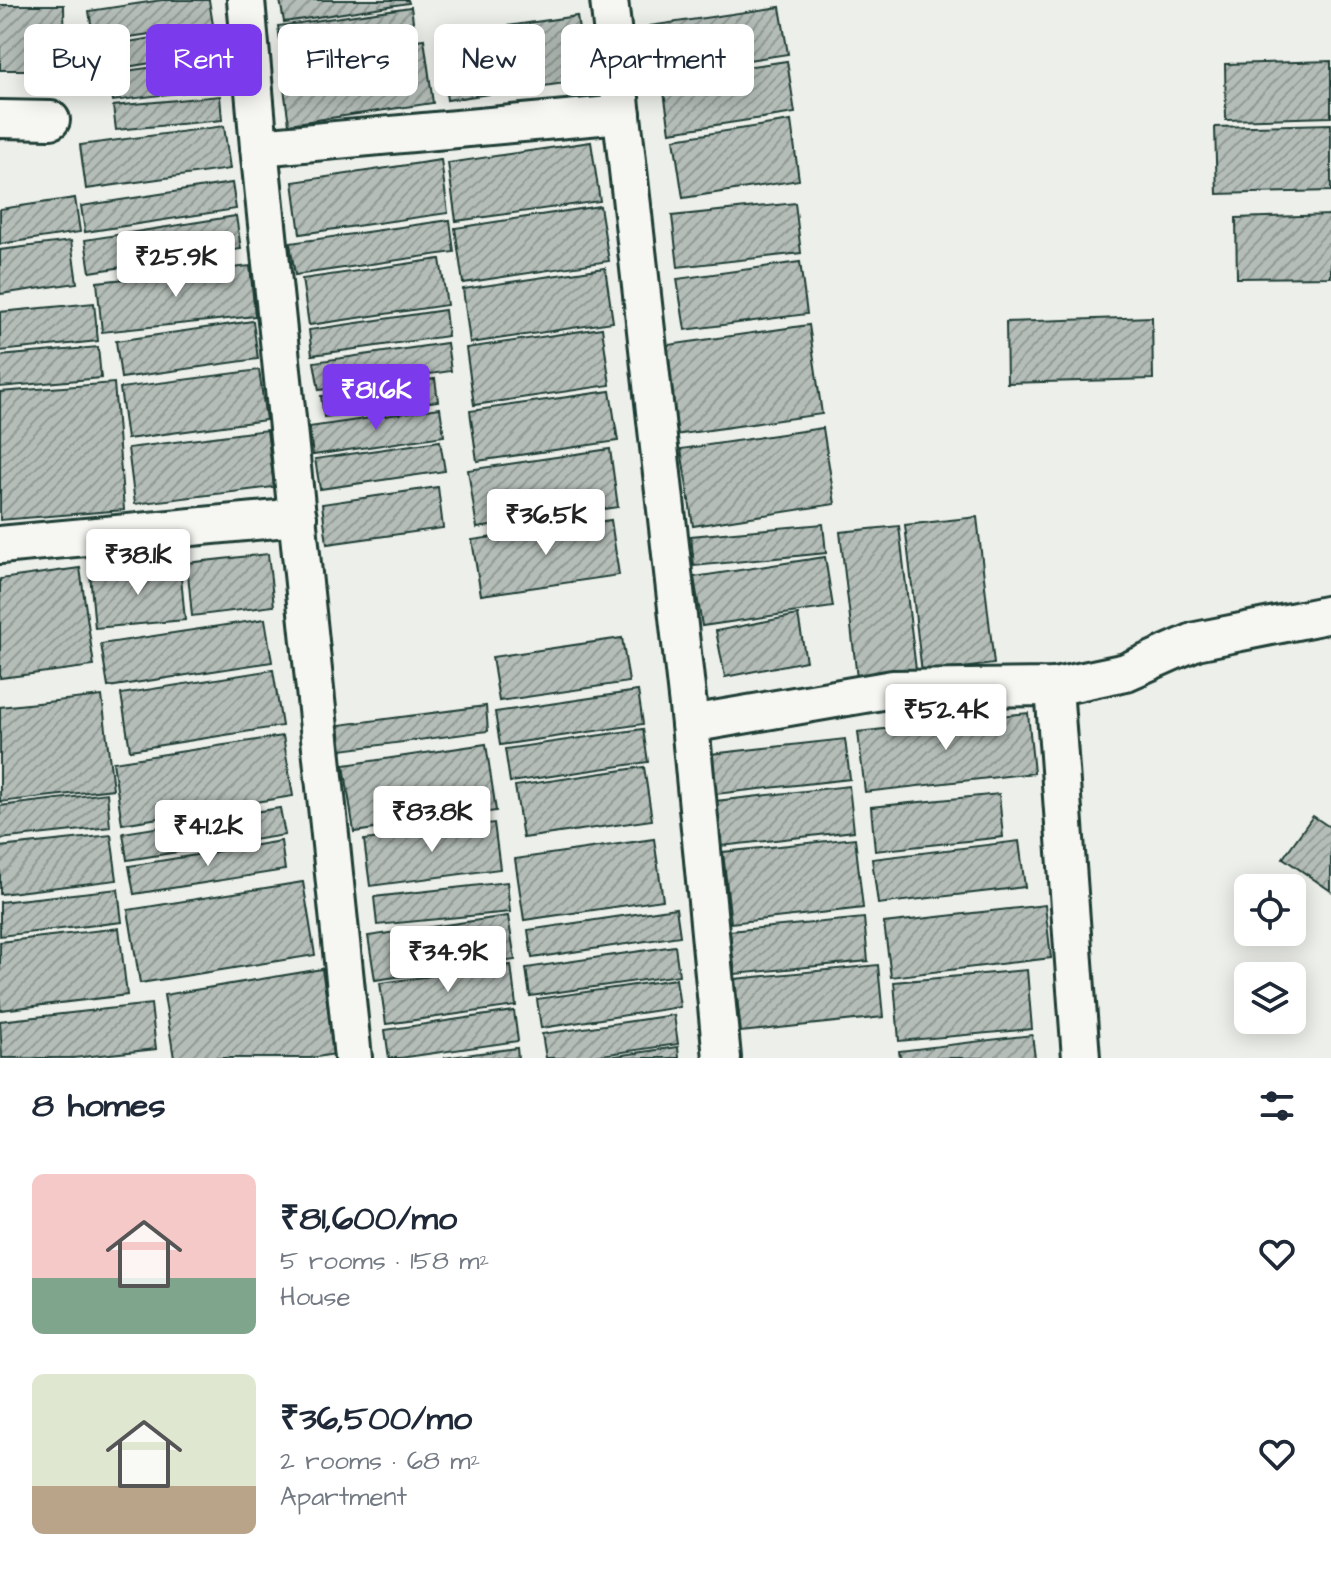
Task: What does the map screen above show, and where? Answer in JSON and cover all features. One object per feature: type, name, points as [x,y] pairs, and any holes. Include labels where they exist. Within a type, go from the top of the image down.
[{"type":"street","points":[[246,0],[353,1058]]},
{"type":"street","points":[[609,0],[690,724],[722,1058]]},
{"type":"street","points":[[259,147],[622,114]]},
{"type":"street","points":[[0,119],[51,120]]},
{"type":"street","points":[[0,545],[298,517]]},
{"type":"street","points":[[690,724],[893,689],[1054,687],[1126,672],[1196,641],[1331,614]]},
{"type":"street","points":[[1054,687],[1081,1058]]},
{"type":"building","points":[[162,0],[209,0],[213,24],[146,24],[146,35],[130,37],[130,24],[91,24],[89,11]]},
{"type":"building","points":[[280,0],[408,0],[409,3],[284,22]]},
{"type":"building","points":[[0,5],[64,5],[64,24],[24,24],[24,70],[0,70]]},
{"type":"building","points":[[411,7],[413,24],[292,24]]},
{"type":"building","points":[[780,7],[788,54],[754,59],[754,24],[663,24]]},
{"type":"building","points":[[577,16],[578,24],[561,24],[561,84],[545,86],[545,24],[521,24]]},
{"type":"building","points":[[146,39],[146,64],[130,66],[130,42]]},
{"type":"building","points":[[424,39],[433,103],[289,124],[285,96],[418,96],[418,40]]},
{"type":"building","points":[[787,61],[795,113],[670,132],[665,96],[754,96],[754,66]]},
{"type":"building","points":[[1331,61],[1331,117],[1226,120],[1225,64]]},
{"type":"building","points":[[146,68],[146,96],[153,96],[113,101],[112,96],[130,96],[130,70]]},
{"type":"building","points":[[220,96],[222,120],[116,130],[113,106]]},
{"type":"building","points":[[446,96],[475,96],[447,100]]},
{"type":"building","points":[[791,121],[799,180],[683,198],[674,139]]},
{"type":"building","points":[[1331,124],[1331,191],[1217,194],[1215,127]]},
{"type":"building","points":[[224,126],[230,169],[86,189],[80,145]]},
{"type":"building","points":[[591,142],[600,201],[456,221],[448,163]]},
{"type":"building","points":[[441,160],[448,213],[300,234],[293,182]]},
{"type":"building","points":[[232,183],[236,209],[85,232],[81,206]]},
{"type":"building","points":[[75,198],[80,232],[0,244],[0,209]]},
{"type":"building","points":[[795,203],[801,253],[678,267],[672,216]]},
{"type":"building","points":[[600,206],[609,261],[463,283],[455,228]]},
{"type":"building","points":[[1331,215],[1331,277],[1237,278],[1236,218]]},
{"type":"building","points":[[236,216],[241,249],[90,272],[85,240]]},
{"type":"building","points":[[450,220],[454,252],[295,275],[290,243]]},
{"type":"building","points":[[71,241],[77,283],[0,294],[0,250]]},
{"type":"building","points":[[440,259],[447,305],[309,325],[302,279]]},
{"type":"building","points":[[800,262],[807,314],[685,330],[677,279]]},
{"type":"building","points":[[250,266],[255,316],[102,332],[97,282]]},
{"type":"building","points":[[605,268],[613,322],[470,343],[463,289]]},
{"type":"building","points":[[94,303],[98,341],[0,351],[0,312]]},
{"type":"building","points":[[445,310],[448,336],[312,355],[309,330]]},
{"type":"building","points":[[1152,317],[1153,379],[1007,383],[1006,322]]},
{"type":"building","points":[[253,321],[258,359],[121,378],[116,341]]},
{"type":"building","points":[[809,325],[822,414],[674,435],[661,346]]},
{"type":"building","points":[[602,328],[610,385],[474,405],[466,348]]},
{"type":"building","points":[[447,343],[451,371],[319,390],[314,362]]},
{"type":"building","points":[[98,347],[101,378],[0,387],[0,356]]},
{"type":"building","points":[[259,370],[266,420],[127,439],[120,388]]},
{"type":"building","points":[[435,379],[438,401],[324,417],[321,396]]},
{"type":"building","points":[[114,383],[124,510],[0,520],[0,392]]},
{"type":"building","points":[[610,391],[618,441],[477,461],[470,411]]},
{"type":"building","points":[[440,408],[444,436],[313,455],[309,427]]},
{"type":"building","points":[[823,428],[835,504],[693,526],[681,449]]},
{"type":"building","points":[[267,430],[274,487],[135,504],[128,448]]},
{"type":"building","points":[[440,441],[445,471],[320,489],[315,459]]},
{"type":"building","points":[[610,449],[618,507],[477,528],[468,470]]},
{"type":"building","points":[[438,487],[443,528],[327,544],[322,504]]},
{"type":"building","points":[[977,517],[994,664],[922,673],[905,525]]},
{"type":"building","points":[[611,520],[619,575],[481,595],[472,540]]},
{"type":"building","points":[[823,524],[826,553],[694,566],[691,536]]},
{"type":"building","points":[[899,526],[916,670],[857,678],[840,532]]},
{"type":"building","points":[[268,554],[274,606],[192,616],[187,563]]},
{"type":"building","points":[[825,557],[833,607],[702,626],[694,577]]},
{"type":"building","points":[[180,566],[185,620],[95,628],[90,574]]},
{"type":"building","points":[[80,568],[94,666],[0,678],[0,579]]},
{"type":"building","points":[[798,615],[806,661],[725,677],[716,631]]},
{"type":"building","points":[[265,619],[272,662],[108,687],[101,644]]},
{"type":"building","points":[[622,638],[629,682],[499,701],[492,657]]},
{"type":"building","points":[[273,670],[282,726],[130,750],[121,694]]},
{"type":"building","points":[[638,691],[643,724],[500,745],[495,712]]},
{"type":"building","points":[[102,696],[113,789],[0,802],[0,707]]},
{"type":"building","points":[[486,706],[488,731],[342,750],[339,725]]},
{"type":"building","points":[[1028,713],[1034,773],[865,792],[858,732]]},
{"type":"building","points":[[643,729],[648,762],[510,782],[505,749]]},
{"type":"building","points":[[283,736],[293,796],[122,824],[113,762]]},
{"type":"building","points":[[845,739],[850,779],[707,795],[702,755]]},
{"type":"building","points":[[486,744],[496,811],[354,832],[344,765]]},
{"type":"building","points":[[644,767],[652,820],[523,838],[515,786]]},
{"type":"building","points":[[849,786],[854,831],[721,846],[716,801]]},
{"type":"building","points":[[107,793],[110,827],[0,839],[0,806]]},
{"type":"building","points":[[999,794],[1003,837],[875,851],[871,807]]},
{"type":"building","points":[[280,808],[285,835],[127,860],[123,833]]},
{"type":"building","points":[[1313,816],[1331,828],[1331,891],[1283,858]]},
{"type":"building","points":[[494,823],[500,869],[370,886],[364,840]]},
{"type":"building","points":[[111,835],[117,880],[0,894],[0,847]]},
{"type":"building","points":[[855,838],[863,908],[731,923],[723,852]]},
{"type":"building","points":[[654,839],[663,900],[524,920],[515,859]]},
{"type":"building","points":[[281,841],[285,870],[134,894],[129,866]]},
{"type":"building","points":[[1019,841],[1025,887],[878,904],[872,859]]},
{"type":"building","points":[[303,882],[315,955],[140,983],[128,910]]},
{"type":"building","points":[[507,882],[510,912],[377,925],[374,897]]},
{"type":"building","points":[[118,889],[122,922],[0,936],[0,902]]},
{"type":"building","points":[[1045,905],[1051,958],[891,977],[884,923]]},
{"type":"building","points":[[676,908],[680,936],[532,958],[528,930]]},
{"type":"building","points":[[508,916],[515,960],[375,980],[368,936]]},
{"type":"building","points":[[864,918],[868,961],[735,974],[730,931]]},
{"type":"building","points":[[119,928],[127,995],[0,1010],[0,942]]},
{"type":"building","points":[[675,946],[679,975],[530,996],[526,968]]},
{"type":"building","points":[[511,965],[516,1006],[386,1024],[380,983]]},
{"type":"building","points":[[878,965],[883,1017],[741,1032],[735,979]]},
{"type":"building","points":[[322,969],[335,1054],[311,1058],[174,1058],[164,995]]},
{"type":"building","points":[[1027,970],[1032,1029],[899,1041],[894,982]]},
{"type":"building","points":[[676,979],[680,1007],[541,1028],[537,999]]},
{"type":"building","points":[[151,1004],[156,1049],[73,1058],[2,1058],[0,1021]]},
{"type":"building","points":[[514,1011],[518,1041],[389,1058],[385,1030]]},
{"type":"building","points":[[674,1015],[678,1044],[581,1058],[546,1058],[542,1034]]},
{"type":"building","points":[[1032,1035],[1035,1058],[900,1058],[899,1051]]},
{"type":"building","points":[[678,1047],[679,1058],[602,1058]]},
{"type":"building","points":[[517,1048],[518,1058],[444,1058]]}]
